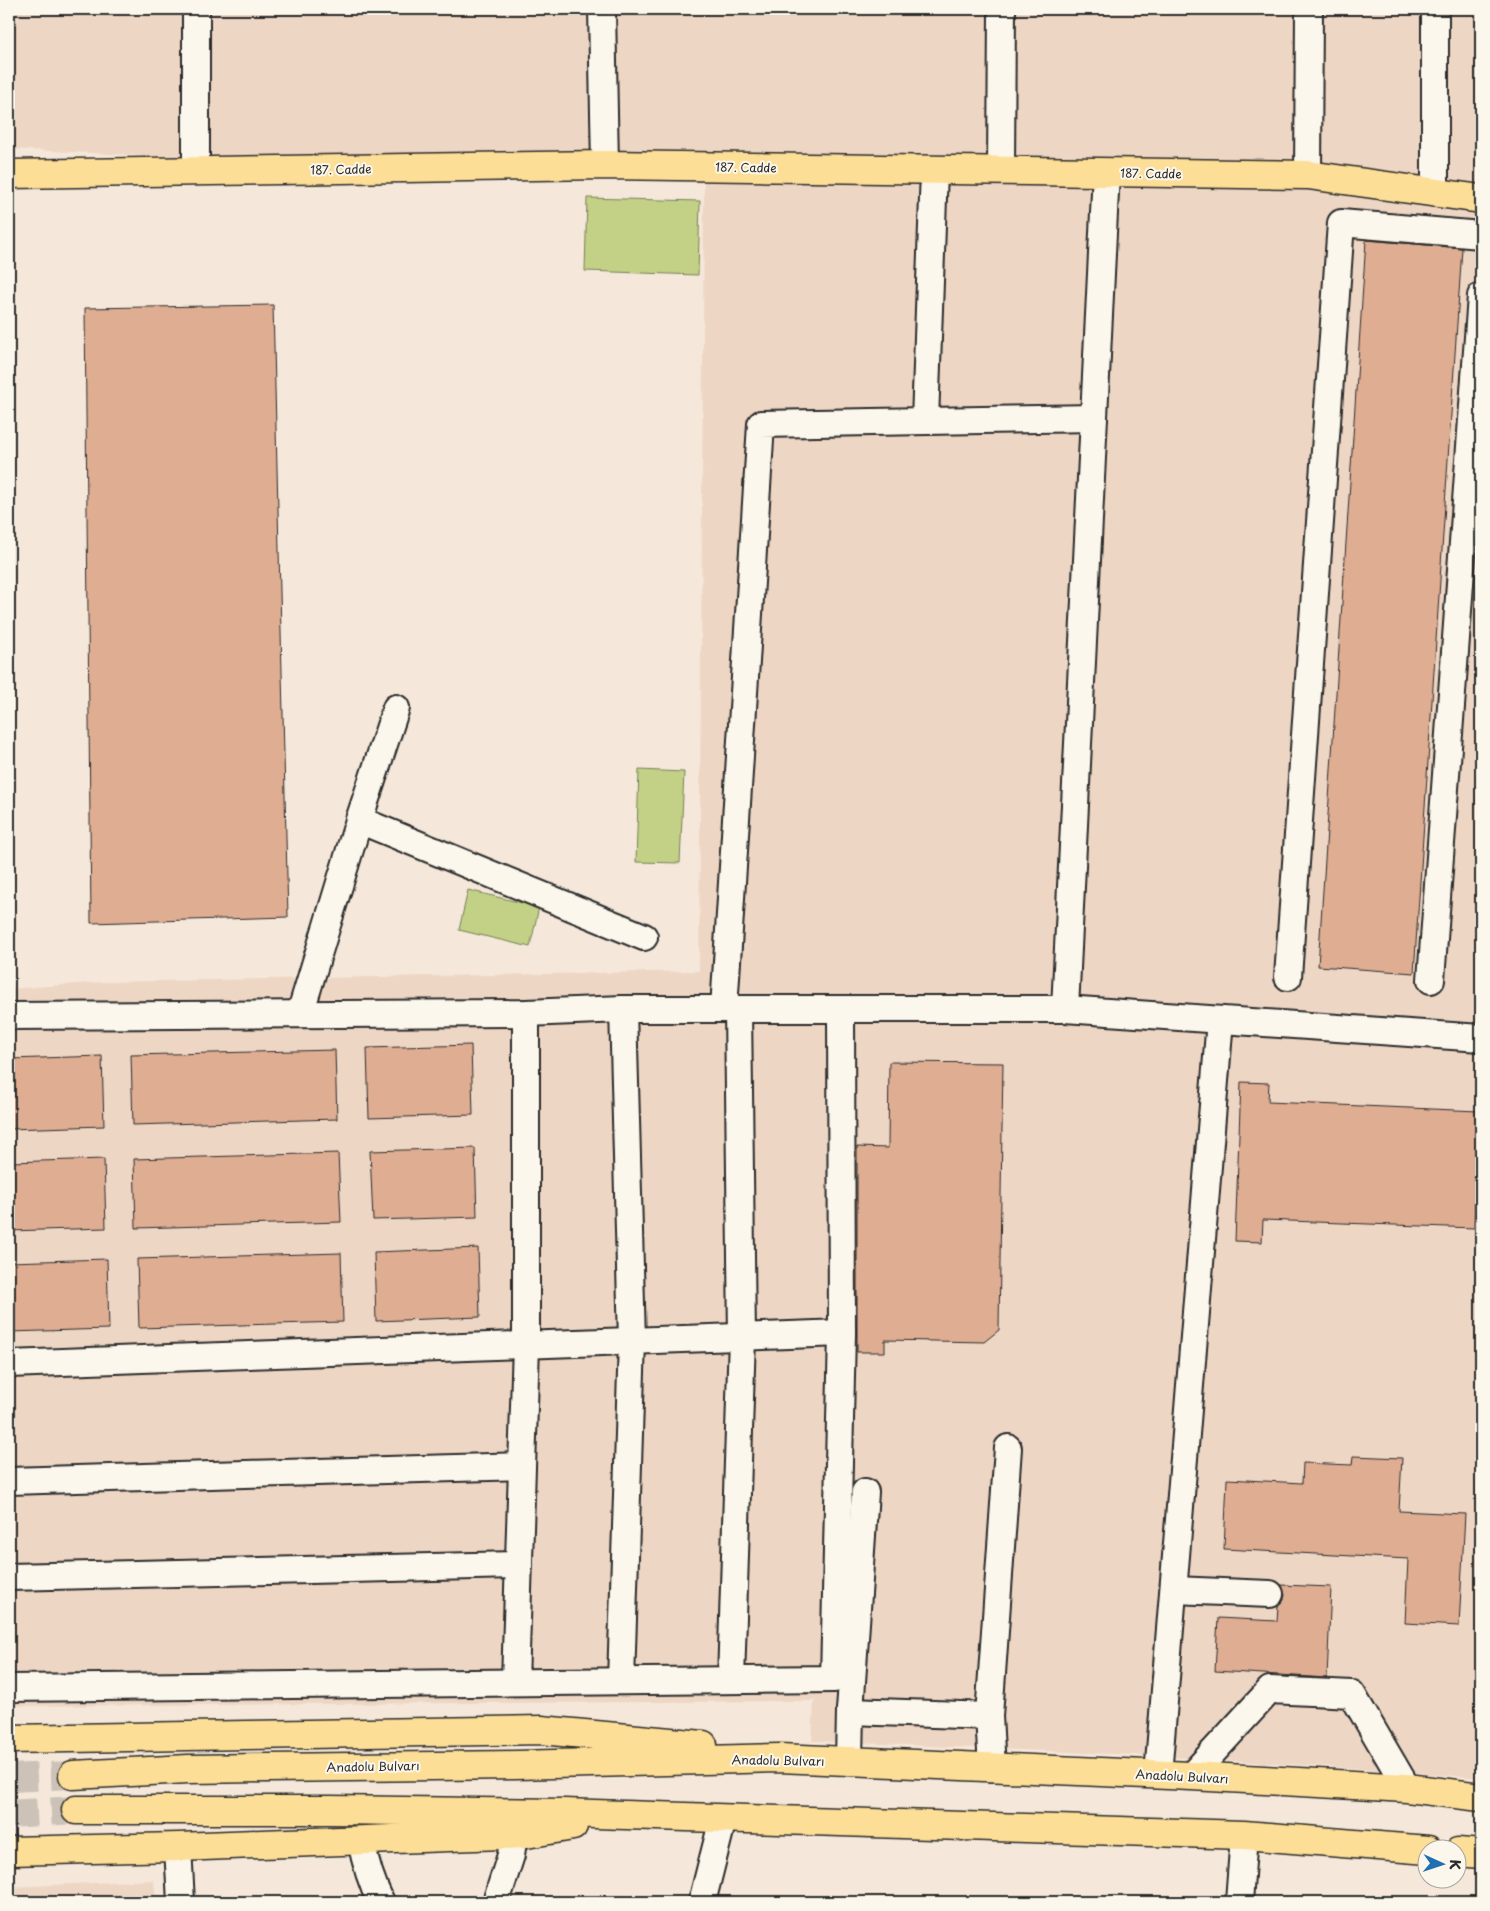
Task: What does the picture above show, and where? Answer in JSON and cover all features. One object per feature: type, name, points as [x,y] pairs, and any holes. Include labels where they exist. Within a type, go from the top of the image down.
[{"type":"main road","name":"187. Cadde","points":[[9,174],[605,165],[1308,175],[1481,199]]},
{"type":"main road","points":[[9,1739],[541,1730],[690,1743],[779,1758]]},
{"type":"main road","points":[[9,1754],[41,1738]]},
{"type":"main road","name":"Anadolu Bulvarı","points":[[73,1775],[188,1769],[779,1758],[1191,1776],[1407,1788],[1481,1796]]},
{"type":"main road","points":[[76,1810],[332,1810],[641,1816],[1244,1835],[1418,1849]]},
{"type":"main road","points":[[9,1851],[178,1847],[526,1834],[641,1816]]},
{"type":"main road","points":[[9,1834],[36,1850]]},
{"type":"main road","points":[[1468,1853],[1481,1854]]},
{"type":"street","points":[[196,9],[196,171]]},
{"type":"street","points":[[602,9],[605,165]]},
{"type":"street","points":[[1001,171],[1002,9]]},
{"type":"street","points":[[1308,175],[1309,9]]},
{"type":"street","points":[[1435,9],[1435,193]]},
{"type":"street","points":[[926,421],[934,170]]},
{"type":"street","points":[[1065,1009],[1106,172]]},
{"type":"street","points":[[1288,977],[1341,223],[1481,235]]},
{"type":"street","points":[[1431,980],[1470,613],[1481,296]]},
{"type":"street","points":[[731,1680],[742,1337],[731,1009],[761,424],[1094,418]]},
{"type":"street","points":[[300,1014],[359,820],[396,708]]},
{"type":"street","points":[[359,820],[644,936]]},
{"type":"street","points":[[621,1681],[632,1341],[623,1009]]},
{"type":"street","points":[[9,1016],[526,1013],[623,1009],[1065,1009],[1481,1038]]},
{"type":"street","points":[[9,1688],[834,1679],[842,1334],[841,1009]]},
{"type":"street","points":[[515,1682],[526,1345],[526,1013]]},
{"type":"street","points":[[1158,1775],[1220,1020]]},
{"type":"street","points":[[9,1364],[842,1334]]},
{"type":"street","points":[[992,1768],[990,1716],[1008,1448]]},
{"type":"street","points":[[9,1481],[522,1466]]},
{"type":"street","points":[[849,1761],[850,1711],[866,1492]]},
{"type":"street","points":[[9,1577],[519,1565]]},
{"type":"street","points":[[1174,1590],[1270,1594]]},
{"type":"street","points":[[1191,1776],[1270,1690],[1352,1694],[1407,1788]]},
{"type":"street","points":[[850,1711],[990,1716]]},
{"type":"street","points":[[702,1902],[723,1819]]},
{"type":"street","points":[[496,1902],[511,1855],[514,1834]]},
{"type":"street","points":[[1238,1902],[1244,1835]]},
{"type":"street","points":[[361,1840],[373,1887],[381,1902]]},
{"type":"street","points":[[178,1847],[181,1902]]},
{"type":"shaded area","points":[[9,9],[1481,9],[1481,1778],[1134,1755],[812,1741],[814,1701],[9,1706],[9,989],[103,982],[699,971],[704,183],[9,149]]},
{"type":"shaded area","points":[[154,1880],[156,1902],[9,1902],[9,1887]]},
{"type":"green space","points":[[587,198],[700,201],[698,275],[585,271]]},
{"type":"green space","points":[[639,770],[684,772],[680,863],[636,862]]},
{"type":"green space","points":[[468,890],[539,907],[530,947],[459,930]]},
{"type":"building","points":[[1366,240],[1462,248],[1414,973],[1318,966]]},
{"type":"building","points":[[273,305],[288,917],[91,923],[85,308]]},
{"type":"building","points":[[471,1045],[473,1115],[369,1118],[367,1048]]},
{"type":"building","points":[[335,1050],[337,1119],[133,1125],[131,1055]]},
{"type":"building","points":[[102,1056],[104,1126],[9,1129],[9,1059]]},
{"type":"building","points":[[889,1062],[1003,1063],[999,1330],[984,1342],[885,1340],[885,1352],[857,1352],[857,1147],[888,1148]]},
{"type":"building","points":[[1241,1082],[1269,1083],[1268,1102],[1479,1111],[1474,1228],[1263,1220],[1262,1242],[1235,1241]]},
{"type":"building","points":[[475,1148],[477,1217],[373,1220],[370,1151]]},
{"type":"building","points":[[338,1153],[341,1222],[136,1228],[134,1159]]},
{"type":"building","points":[[104,1159],[106,1228],[9,1231],[9,1162]]},
{"type":"building","points":[[478,1248],[480,1317],[376,1321],[374,1252]]},
{"type":"building","points":[[341,1253],[343,1322],[139,1328],[137,1259]]},
{"type":"building","points":[[107,1259],[109,1329],[9,1332],[9,1262]]},
{"type":"building","points":[[1353,1456],[1402,1458],[1399,1511],[1465,1514],[1459,1626],[1405,1623],[1408,1559],[1224,1549],[1227,1479],[1302,1483],[1303,1463],[1352,1465]]},
{"type":"building","points":[[1281,1585],[1331,1587],[1327,1678],[1215,1671],[1218,1618],[1277,1621],[1278,1606],[1283,1602],[1285,1595]]},
{"type":"tunnel","points":[[9,1778],[73,1775]]},
{"type":"tunnel","points":[[9,1814],[76,1810]]}]
